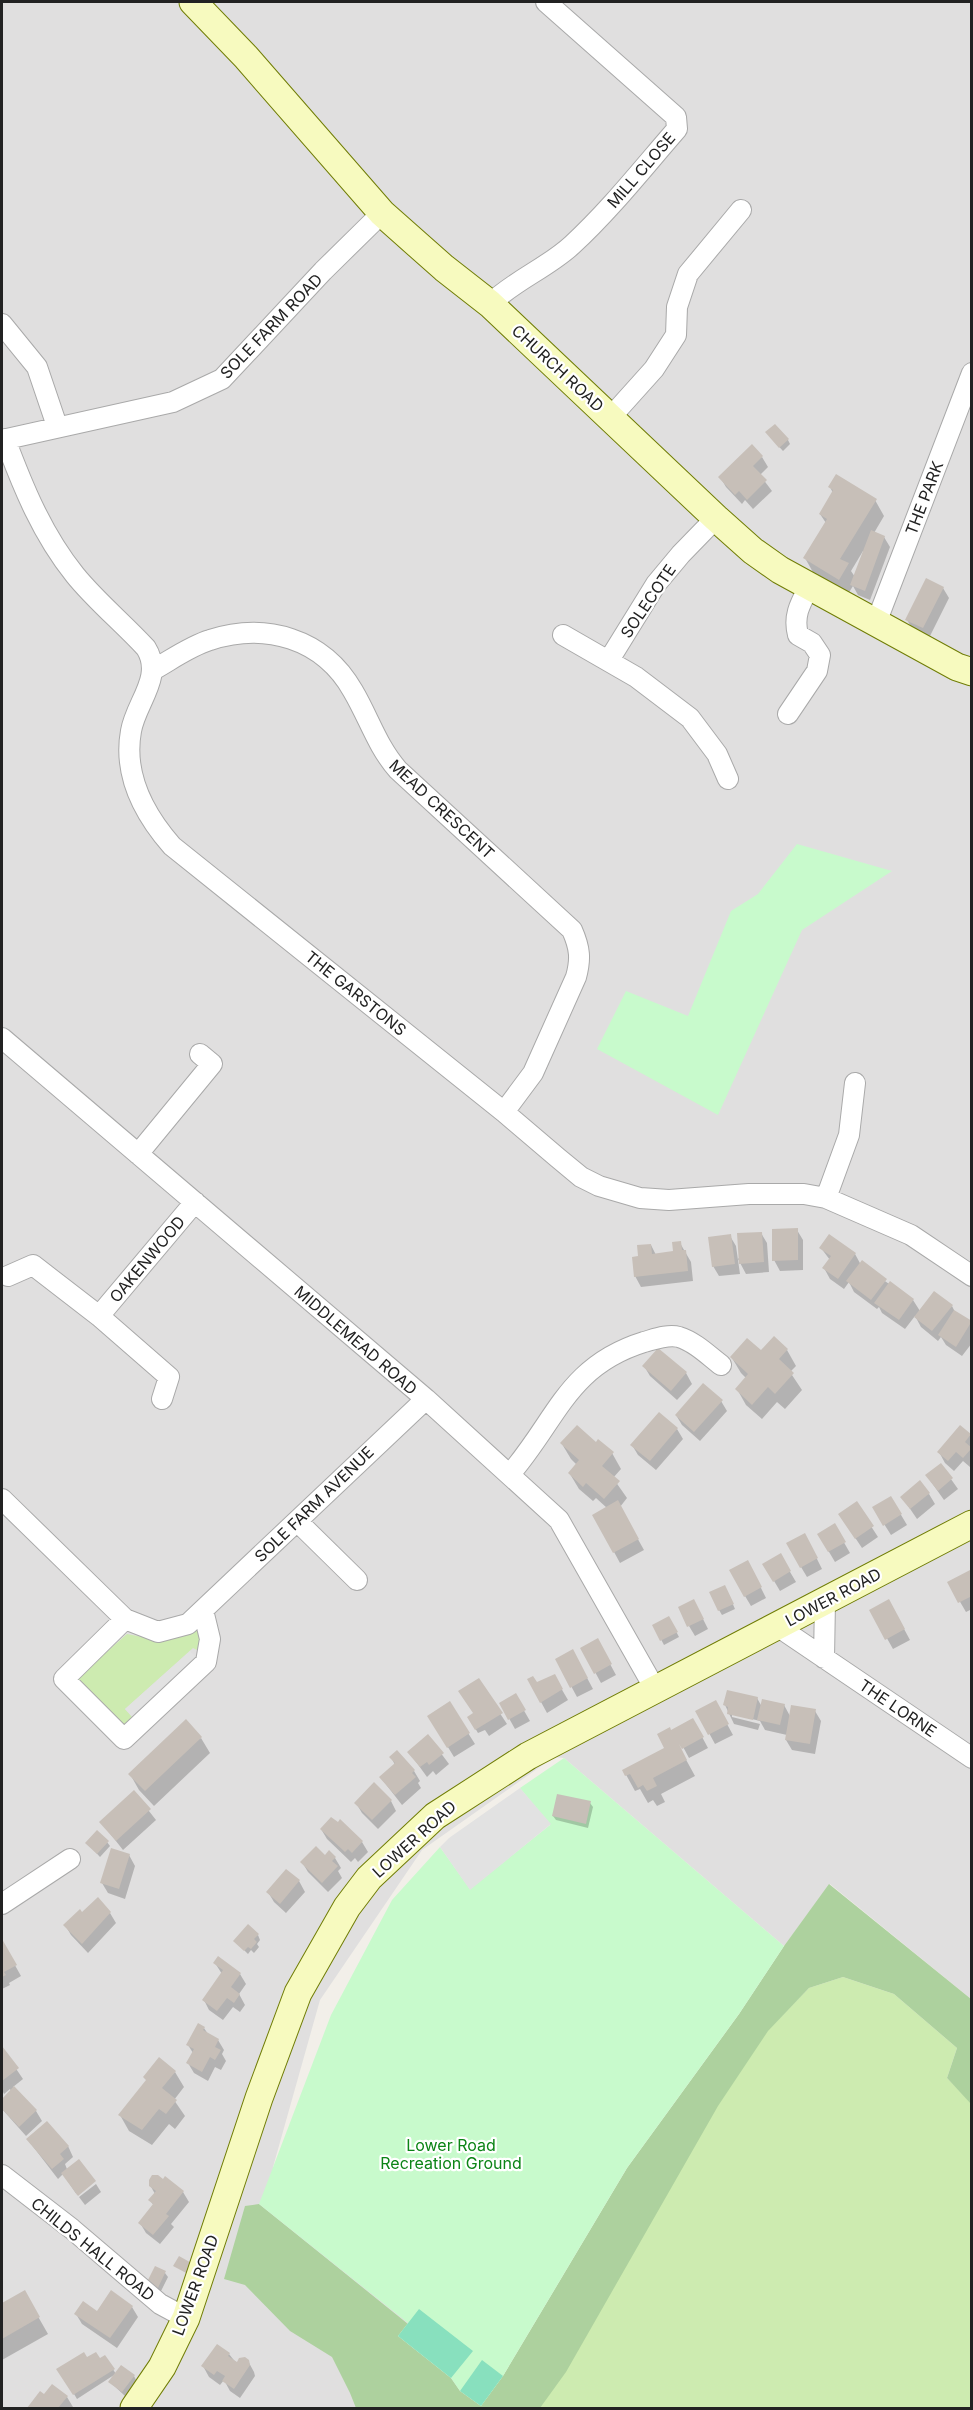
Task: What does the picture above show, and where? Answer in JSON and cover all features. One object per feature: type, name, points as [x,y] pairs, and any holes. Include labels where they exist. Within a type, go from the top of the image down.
[{"type":"street","name":"CHURCH ROAD","points":[[194,2],[246,57],[382,213],[444,268],[490,304],[753,551],[810,587],[957,667],[972,672]]},
{"type":"street","name":"MILL CLOSE","points":[[490,304],[507,288],[570,246],[608,208],[677,129],[676,117],[546,2]]},
{"type":"street","points":[[610,418],[654,369],[676,335],[677,307],[688,274],[741,210]]},
{"type":"street","name":"SOLE FARM ROAD","points":[[3,440],[57,426],[173,402],[222,380],[382,213]]},
{"type":"street","points":[[2,324],[37,367],[57,426]]},
{"type":"street","name":"THE PARK","points":[[876,623],[972,373]]},
{"type":"street","points":[[3,440],[36,516],[54,547],[76,576],[146,648],[153,661],[153,670]]},
{"type":"street","name":"SOLECOTE","points":[[609,660],[656,584],[716,518]]},
{"type":"street","points":[[788,714],[817,671],[820,655],[812,643],[798,635],[795,622],[798,607],[810,587]]},
{"type":"street","name":"MEAD CRESCENT","points":[[153,670],[207,640],[231,634],[254,632],[278,634],[301,642],[339,671],[353,691],[378,744],[398,770],[572,930],[579,946],[580,961],[576,977],[533,1073],[504,1112]]},
{"type":"street","points":[[563,635],[609,660],[690,718],[717,754],[728,779]]},
{"type":"street","name":"THE GARSTONS","points":[[153,670],[153,677],[138,706],[133,723],[129,757],[134,783],[143,807],[156,828],[172,846],[504,1112],[581,1177],[620,1194],[669,1200],[749,1194],[804,1194],[826,1198],[911,1235],[969,1270]]},
{"type":"street","name":"MIDDLEMEAD ROAD","points":[[2,1038],[426,1399],[559,1520],[656,1689]]},
{"type":"street","points":[[138,1154],[212,1064],[200,1054]]},
{"type":"street","points":[[826,1198],[849,1135],[855,1083]]},
{"type":"street","name":"OAKENWOOD","points":[[99,1316],[195,1202]]},
{"type":"street","name":"OAKENWOOD","points":[[8,1276],[33,1264],[99,1316],[169,1377],[162,1399]]},
{"type":"street","points":[[510,1474],[524,1458],[560,1402],[578,1381],[610,1356],[626,1348],[663,1336],[678,1336],[696,1344],[721,1365]]},
{"type":"street","name":"SOLE FARM AVENUE","points":[[2,1499],[125,1619],[158,1632],[188,1624],[426,1399]]},
{"type":"street","points":[[297,1521],[357,1580]]},
{"type":"street","name":"LOWER ROAD","points":[[134,2409],[162,2367],[186,2318],[259,2098],[295,2002],[347,1907],[369,1878],[435,1816],[528,1756],[972,1524]]},
{"type":"street","points":[[824,1658],[825,1601]]},
{"type":"street","points":[[125,1619],[64,1679],[124,1739],[206,1662],[210,1639],[203,1610]]},
{"type":"street","name":"THE LORNE","points":[[777,1626],[972,1758]]},
{"type":"street","points":[[2,1904],[70,1859]]},
{"type":"street","name":"CHILDS HALL ROAD","points":[[2,2175],[72,2229],[160,2304],[186,2318]]},
{"type":"shaded area","points":[[2,2],[971,2],[971,1999],[830,1884],[784,1946],[564,1758],[554,1757],[422,1850],[320,2000],[273,2167],[483,2408],[2,2408]]},
{"type":"shaded area","points":[[190,1651],[199,1661],[134,1719],[125,1709]]},
{"type":"shaded area","points":[[520,1788],[551,1824],[470,1890],[440,1847],[449,1838]]},
{"type":"green space","points":[[797,844],[892,871],[802,930],[718,1115],[597,1049],[626,991],[688,1016],[731,911],[758,894]]},
{"type":"green space","points":[[196,1628],[202,1639],[197,1650],[193,1648],[125,1709],[134,1719],[126,1727],[77,1678],[127,1634],[163,1641]]},
{"type":"green space","name":"Lower Road Recreation Ground","points":[[564,1758],[784,1946],[739,2014],[627,2168],[503,2376],[481,2406],[460,2391],[451,2378],[398,2336],[408,2323],[259,2204],[331,2015],[392,1900],[440,1847],[470,1889],[550,1825],[520,1788]]},
{"type":"green space","points":[[829,1884],[971,1999],[971,2104],[947,2078],[957,2048],[894,1994],[843,1977],[809,1988],[768,2031],[718,2106],[566,2372],[540,2408],[356,2408],[332,2357],[290,2331],[245,2285],[224,2279],[245,2206],[259,2204],[408,2324],[398,2336],[451,2378],[460,2391],[481,2406],[503,2376],[627,2168],[739,2014]]},
{"type":"green space","points":[[843,1977],[894,1994],[957,2048],[947,2078],[972,2104],[971,2408],[483,2408],[481,2406],[503,2376],[768,2030],[809,1988]]},
{"type":"green space","points":[[419,2309],[473,2351],[451,2378],[398,2336]]},
{"type":"green space","points":[[482,2360],[503,2376],[481,2406],[460,2391]]},
{"type":"building","points":[[775,424],[789,439],[779,448],[765,432]]},
{"type":"building","points":[[752,444],[763,456],[753,466],[767,480],[747,500],[739,491],[735,495],[718,477]]},
{"type":"building","points":[[836,474],[877,499],[840,559],[849,563],[839,580],[803,558],[827,519],[819,514],[833,490],[828,487]]},
{"type":"building","points":[[871,530],[885,536],[865,591],[850,585]]},
{"type":"building","points":[[926,578],[944,587],[923,628],[905,620]]},
{"type":"building","points":[[798,1228],[798,1260],[772,1261],[772,1229]]},
{"type":"building","points":[[762,1232],[764,1262],[739,1264],[737,1233]]},
{"type":"building","points":[[731,1234],[735,1264],[712,1267],[708,1237]]},
{"type":"building","points":[[829,1234],[856,1253],[838,1279],[822,1268],[831,1256],[819,1248]]},
{"type":"building","points":[[681,1241],[682,1250],[686,1250],[688,1271],[634,1277],[632,1257],[638,1256],[637,1245],[651,1244],[652,1254],[673,1251],[672,1242]]},
{"type":"building","points":[[862,1260],[887,1279],[871,1300],[846,1281]]},
{"type":"building","points":[[890,1281],[914,1299],[899,1320],[874,1303]]},
{"type":"building","points":[[934,1291],[953,1305],[932,1331],[914,1317]]},
{"type":"building","points":[[954,1310],[972,1321],[956,1347],[938,1335]]},
{"type":"building","points":[[774,1336],[788,1349],[779,1359],[794,1373],[775,1394],[768,1387],[752,1405],[735,1389],[748,1374],[730,1357],[747,1338],[761,1350]]},
{"type":"building","points":[[658,1348],[687,1372],[671,1391],[642,1366]]},
{"type":"building","points":[[703,1383],[723,1400],[694,1432],[675,1415]]},
{"type":"building","points":[[659,1412],[678,1428],[650,1461],[630,1445]]},
{"type":"building","points":[[577,1425],[596,1442],[598,1439],[614,1452],[602,1466],[620,1481],[604,1499],[586,1483],[583,1487],[568,1473],[579,1460],[560,1443]]},
{"type":"building","points":[[960,1425],[971,1434],[965,1442],[972,1448],[963,1458],[956,1452],[948,1461],[937,1452]]},
{"type":"building","points":[[941,1463],[953,1478],[938,1491],[925,1475]]},
{"type":"building","points":[[920,1480],[930,1493],[910,1509],[900,1497]]},
{"type":"building","points":[[891,1496],[902,1514],[883,1526],[872,1507]]},
{"type":"building","points":[[618,1500],[639,1539],[613,1553],[592,1515]]},
{"type":"building","points":[[857,1501],[874,1526],[855,1539],[838,1514]]},
{"type":"building","points":[[835,1523],[846,1542],[828,1552],[817,1534]]},
{"type":"building","points":[[805,1533],[818,1558],[800,1568],[786,1543]]},
{"type":"building","points":[[781,1553],[791,1571],[773,1582],[762,1564]]},
{"type":"building","points":[[748,1560],[762,1587],[744,1597],[729,1570]]},
{"type":"building","points":[[972,1569],[972,1596],[958,1603],[947,1582]]},
{"type":"building","points":[[725,1585],[734,1604],[718,1611],[709,1592]]},
{"type":"building","points":[[694,1599],[704,1619],[687,1627],[678,1607]]},
{"type":"building","points":[[889,1599],[905,1629],[885,1640],[869,1610]]},
{"type":"building","points":[[669,1616],[678,1632],[660,1641],[652,1625]]},
{"type":"building","points":[[598,1638],[612,1664],[594,1674],[580,1648]]},
{"type":"building","points":[[573,1649],[588,1678],[570,1688],[555,1659]]},
{"type":"building","points":[[555,1674],[563,1689],[540,1703],[527,1679],[533,1676],[537,1682]]},
{"type":"building","points":[[479,1678],[503,1713],[475,1730],[467,1717],[473,1713],[458,1691]]},
{"type":"building","points":[[727,1690],[758,1697],[753,1720],[727,1714],[728,1707],[723,1705]]},
{"type":"building","points":[[516,1693],[526,1710],[508,1720],[499,1703]]},
{"type":"building","points":[[762,1699],[785,1704],[780,1725],[757,1720]]},
{"type":"building","points":[[716,1700],[729,1724],[708,1735],[695,1711]]},
{"type":"building","points":[[450,1701],[470,1733],[447,1748],[427,1716]]},
{"type":"building","points":[[791,1705],[816,1709],[810,1744],[785,1740]]},
{"type":"building","points":[[693,1718],[704,1737],[682,1749],[679,1744],[687,1760],[653,1778],[657,1786],[647,1791],[643,1785],[638,1788],[630,1774],[625,1776],[622,1770],[664,1748],[657,1734],[670,1727],[671,1730]]},
{"type":"building","points":[[186,1719],[202,1737],[145,1791],[128,1774]]},
{"type":"building","points":[[428,1734],[444,1753],[429,1765],[427,1762],[420,1767],[407,1752]]},
{"type":"building","points":[[397,1750],[415,1770],[412,1773],[416,1777],[395,1795],[379,1777],[395,1763],[389,1757]]},
{"type":"building","points":[[374,1782],[392,1800],[372,1820],[354,1803]]},
{"type":"building","points":[[134,1790],[151,1809],[116,1841],[99,1822]]},
{"type":"building","points":[[557,1794],[591,1801],[586,1824],[552,1816]]},
{"type":"building","points":[[331,1817],[338,1822],[340,1819],[363,1841],[352,1853],[348,1849],[345,1852],[320,1829]]},
{"type":"building","points":[[97,1830],[109,1841],[97,1854],[85,1843]]},
{"type":"building","points":[[316,1846],[325,1855],[329,1850],[336,1857],[332,1861],[338,1866],[322,1883],[300,1862]]},
{"type":"building","points":[[111,1848],[130,1854],[119,1889],[100,1883]]},
{"type":"building","points":[[286,1869],[300,1880],[280,1904],[266,1892]]},
{"type":"building","points":[[98,1897],[111,1912],[82,1944],[63,1925],[80,1909],[82,1912]]},
{"type":"building","points":[[248,1924],[259,1934],[254,1939],[257,1942],[251,1949],[248,1947],[244,1951],[233,1941]]},
{"type":"building","points":[[2,1939],[17,1965],[4,1972],[6,1975],[2,1977]]},
{"type":"building","points":[[218,1956],[241,1973],[231,1987],[240,1994],[234,2003],[227,1998],[217,2011],[202,2000],[223,1970],[213,1963]]},
{"type":"building","points":[[198,2023],[205,2027],[203,2030],[219,2039],[215,2047],[221,2050],[215,2060],[210,2057],[202,2072],[186,2063],[194,2049],[186,2045]]},
{"type":"building","points":[[2,2046],[19,2068],[2,2081]]},
{"type":"building","points":[[159,2057],[176,2071],[162,2088],[177,2100],[166,2114],[159,2109],[142,2130],[118,2115],[146,2080],[143,2077]]},
{"type":"building","points":[[14,2086],[37,2110],[19,2127],[2,2109],[2,2099]]},
{"type":"building","points":[[47,2121],[69,2146],[60,2154],[64,2159],[52,2169],[26,2139]]},
{"type":"building","points":[[79,2159],[96,2181],[78,2196],[61,2173]]},
{"type":"building","points":[[152,2175],[158,2175],[163,2179],[165,2176],[184,2191],[166,2214],[169,2216],[153,2235],[138,2223],[153,2204],[148,2200],[156,2191],[149,2186]]},
{"type":"building","points":[[179,2256],[195,2265],[190,2275],[173,2266]]},
{"type":"building","points":[[155,2266],[166,2271],[156,2292],[145,2286]]},
{"type":"building","points":[[25,2290],[40,2317],[2,2339],[2,2303]]},
{"type":"building","points":[[111,2290],[133,2306],[110,2338],[74,2314],[83,2301],[97,2311]]},
{"type":"building","points":[[217,2344],[230,2353],[228,2356],[237,2362],[239,2358],[245,2357],[249,2360],[250,2365],[234,2389],[222,2381],[225,2376],[217,2371],[214,2375],[201,2366]]},
{"type":"building","points":[[84,2352],[87,2357],[96,2352],[100,2358],[105,2355],[115,2369],[73,2395],[56,2369]]},
{"type":"building","points":[[121,2365],[135,2375],[122,2392],[108,2382]]},
{"type":"building","points":[[52,2384],[68,2396],[58,2408],[27,2408],[40,2391],[44,2394]]}]
